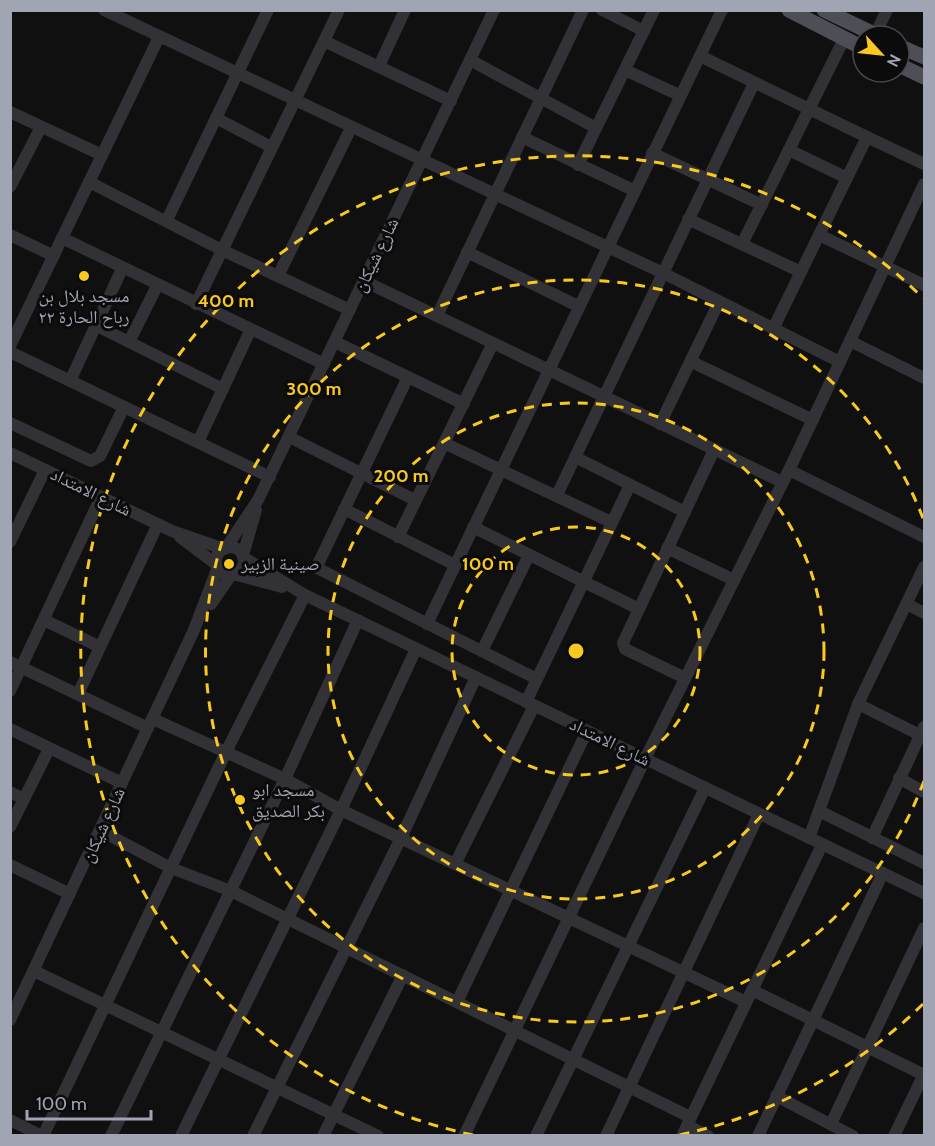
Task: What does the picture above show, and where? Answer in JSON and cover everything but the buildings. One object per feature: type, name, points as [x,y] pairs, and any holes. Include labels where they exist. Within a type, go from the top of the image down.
[{"type":"main road","points":[[789,10],[851,42]]},
{"type":"main road","points":[[828,30],[830,13],[853,24]]},
{"type":"street","points":[[104,10],[129,16],[159,37],[663,273],[840,362]]},
{"type":"street","points":[[196,304],[339,10]]},
{"type":"street","points":[[379,66],[405,10]]},
{"type":"street","name":"شارع شيكان","points":[[225,548],[258,500],[270,477],[494,10]]},
{"type":"street","points":[[437,316],[583,10]]},
{"type":"street","points":[[602,10],[644,32]]},
{"type":"street","points":[[578,165],[654,10]]},
{"type":"street","points":[[427,624],[633,190],[722,10]]},
{"type":"street","points":[[881,24],[887,10]]},
{"type":"street","points":[[166,220],[237,74],[263,12]]},
{"type":"street","points":[[10,346],[159,37]]},
{"type":"street","points":[[742,244],[844,39]]},
{"type":"street","points":[[324,41],[451,101]]},
{"type":"street","points":[[700,56],[924,164]]},
{"type":"street","points":[[471,60],[596,128]]},
{"type":"street","points":[[625,70],[679,95]]},
{"type":"street","points":[[557,495],[754,83]]},
{"type":"street","points":[[10,112],[102,155]]},
{"type":"street","points":[[216,118],[272,147]]},
{"type":"street","points":[[10,187],[41,127]]},
{"type":"street","points":[[278,276],[351,128]]},
{"type":"street","points":[[522,137],[633,190]]},
{"type":"street","points":[[773,329],[867,137]]},
{"type":"street","points":[[789,150],[847,178]]},
{"type":"street","points":[[652,153],[762,205]]},
{"type":"street","points":[[89,182],[222,250],[350,310]]},
{"type":"street","points":[[464,1136],[645,759],[789,470],[924,184]]},
{"type":"street","points":[[688,219],[801,272]]},
{"type":"street","points":[[10,235],[54,256]]},
{"type":"street","points":[[819,235],[924,285]]},
{"type":"street","points":[[62,238],[250,331],[324,364]]},
{"type":"street","points":[[467,252],[578,306]]},
{"type":"street","points":[[70,381],[122,269]]},
{"type":"street","points":[[364,281],[782,482]]},
{"type":"street","points":[[129,342],[157,285]]},
{"type":"street","points":[[660,424],[692,362],[719,302]]},
{"type":"street","points":[[95,325],[223,389]]},
{"type":"street","points":[[198,442],[250,331]]},
{"type":"street","points":[[850,341],[924,378]]},
{"type":"street","points":[[335,342],[464,404]]},
{"type":"street","points":[[398,537],[493,344]]},
{"type":"street","points":[[10,352],[270,477]]},
{"type":"street","points":[[692,362],[813,420]]},
{"type":"street","points":[[408,377],[318,564],[319,568],[537,679]]},
{"type":"street","points":[[10,423],[91,461],[100,456],[124,406]]},
{"type":"street","points":[[289,437],[415,500]]},
{"type":"street","points":[[444,442],[611,522]]},
{"type":"street","points":[[685,678],[623,646],[714,450]]},
{"type":"street","name":"شارع الامتداد","points":[[10,453],[172,531],[225,548]]},
{"type":"street","points":[[575,457],[685,512]]},
{"type":"street","points":[[10,542],[45,470]]},
{"type":"street","points":[[789,470],[924,537]]},
{"type":"street","points":[[455,864],[530,704],[537,679],[630,485]]},
{"type":"street","points":[[10,691],[16,665],[44,620],[101,497]]},
{"type":"street","name":"شارع شيكان","points":[[243,556],[258,500]]},
{"type":"street","points":[[344,509],[455,565]]},
{"type":"street","points":[[78,694],[158,524]]},
{"type":"street","points":[[473,527],[639,609]]},
{"type":"street","name":"شارع الامتداد","points":[[172,531],[218,566]]},
{"type":"street","points":[[225,548],[238,549],[243,556],[242,568],[232,574],[225,574],[218,566],[217,558],[225,548]]},
{"type":"street","points":[[667,548],[734,580]]},
{"type":"street","points":[[483,651],[529,555]]},
{"type":"street","name":"شارع الامتداد","points":[[243,556],[300,593],[924,893]]},
{"type":"street","name":"شارع شيكان","points":[[10,1020],[195,630],[218,566]]},
{"type":"street","points":[[809,838],[858,704],[924,567]]},
{"type":"street","name":"شارع شيكان","points":[[195,630],[232,574]]},
{"type":"street","name":"شارع الامتداد","points":[[232,574],[300,593]]},
{"type":"street","points":[[10,1120],[42,1136],[300,593]]},
{"type":"street","points":[[907,604],[924,613]]},
{"type":"street","points":[[44,620],[100,647]]},
{"type":"street","points":[[111,1136],[160,1030],[285,779],[358,620]]},
{"type":"street","points":[[181,1136],[341,810],[416,649]]},
{"type":"street","points":[[16,665],[78,694],[226,752],[285,779],[341,810],[746,1002]]},
{"type":"street","points":[[253,1136],[401,838],[476,677]]},
{"type":"street","points":[[858,704],[922,731],[872,838]]},
{"type":"street","points":[[10,729],[122,783]]},
{"type":"street","points":[[457,1002],[587,731]]},
{"type":"street","points":[[10,827],[49,749]]},
{"type":"street","points":[[899,778],[924,792]]},
{"type":"street","points":[[536,1136],[705,788]]},
{"type":"street","points":[[10,792],[24,799]]},
{"type":"street","points":[[819,811],[924,863]]},
{"type":"street","points":[[606,1136],[759,814]]},
{"type":"street","points":[[101,831],[171,868],[231,891],[629,1086],[686,1126],[708,1136]]},
{"type":"street","points":[[686,1126],[822,845]]},
{"type":"street","points":[[10,865],[70,894]]},
{"type":"street","points":[[758,1136],[883,873]]},
{"type":"street","points":[[831,1124],[924,928]]},
{"type":"street","points":[[34,971],[378,1136]]},
{"type":"street","points":[[324,1136],[403,975]]},
{"type":"street","points":[[752,990],[924,1074],[894,1136]]},
{"type":"street","points":[[776,1096],[853,1136]]},
{"type":"place","name":"مسجد بلال بن رباح الحارة ٢٢","points":[[84,276]]},
{"type":"place","name":"صينية الزبير","points":[[229,564]]},
{"type":"place","name":"مسجد ابو بكر الصديق","points":[[240,800]]}]
